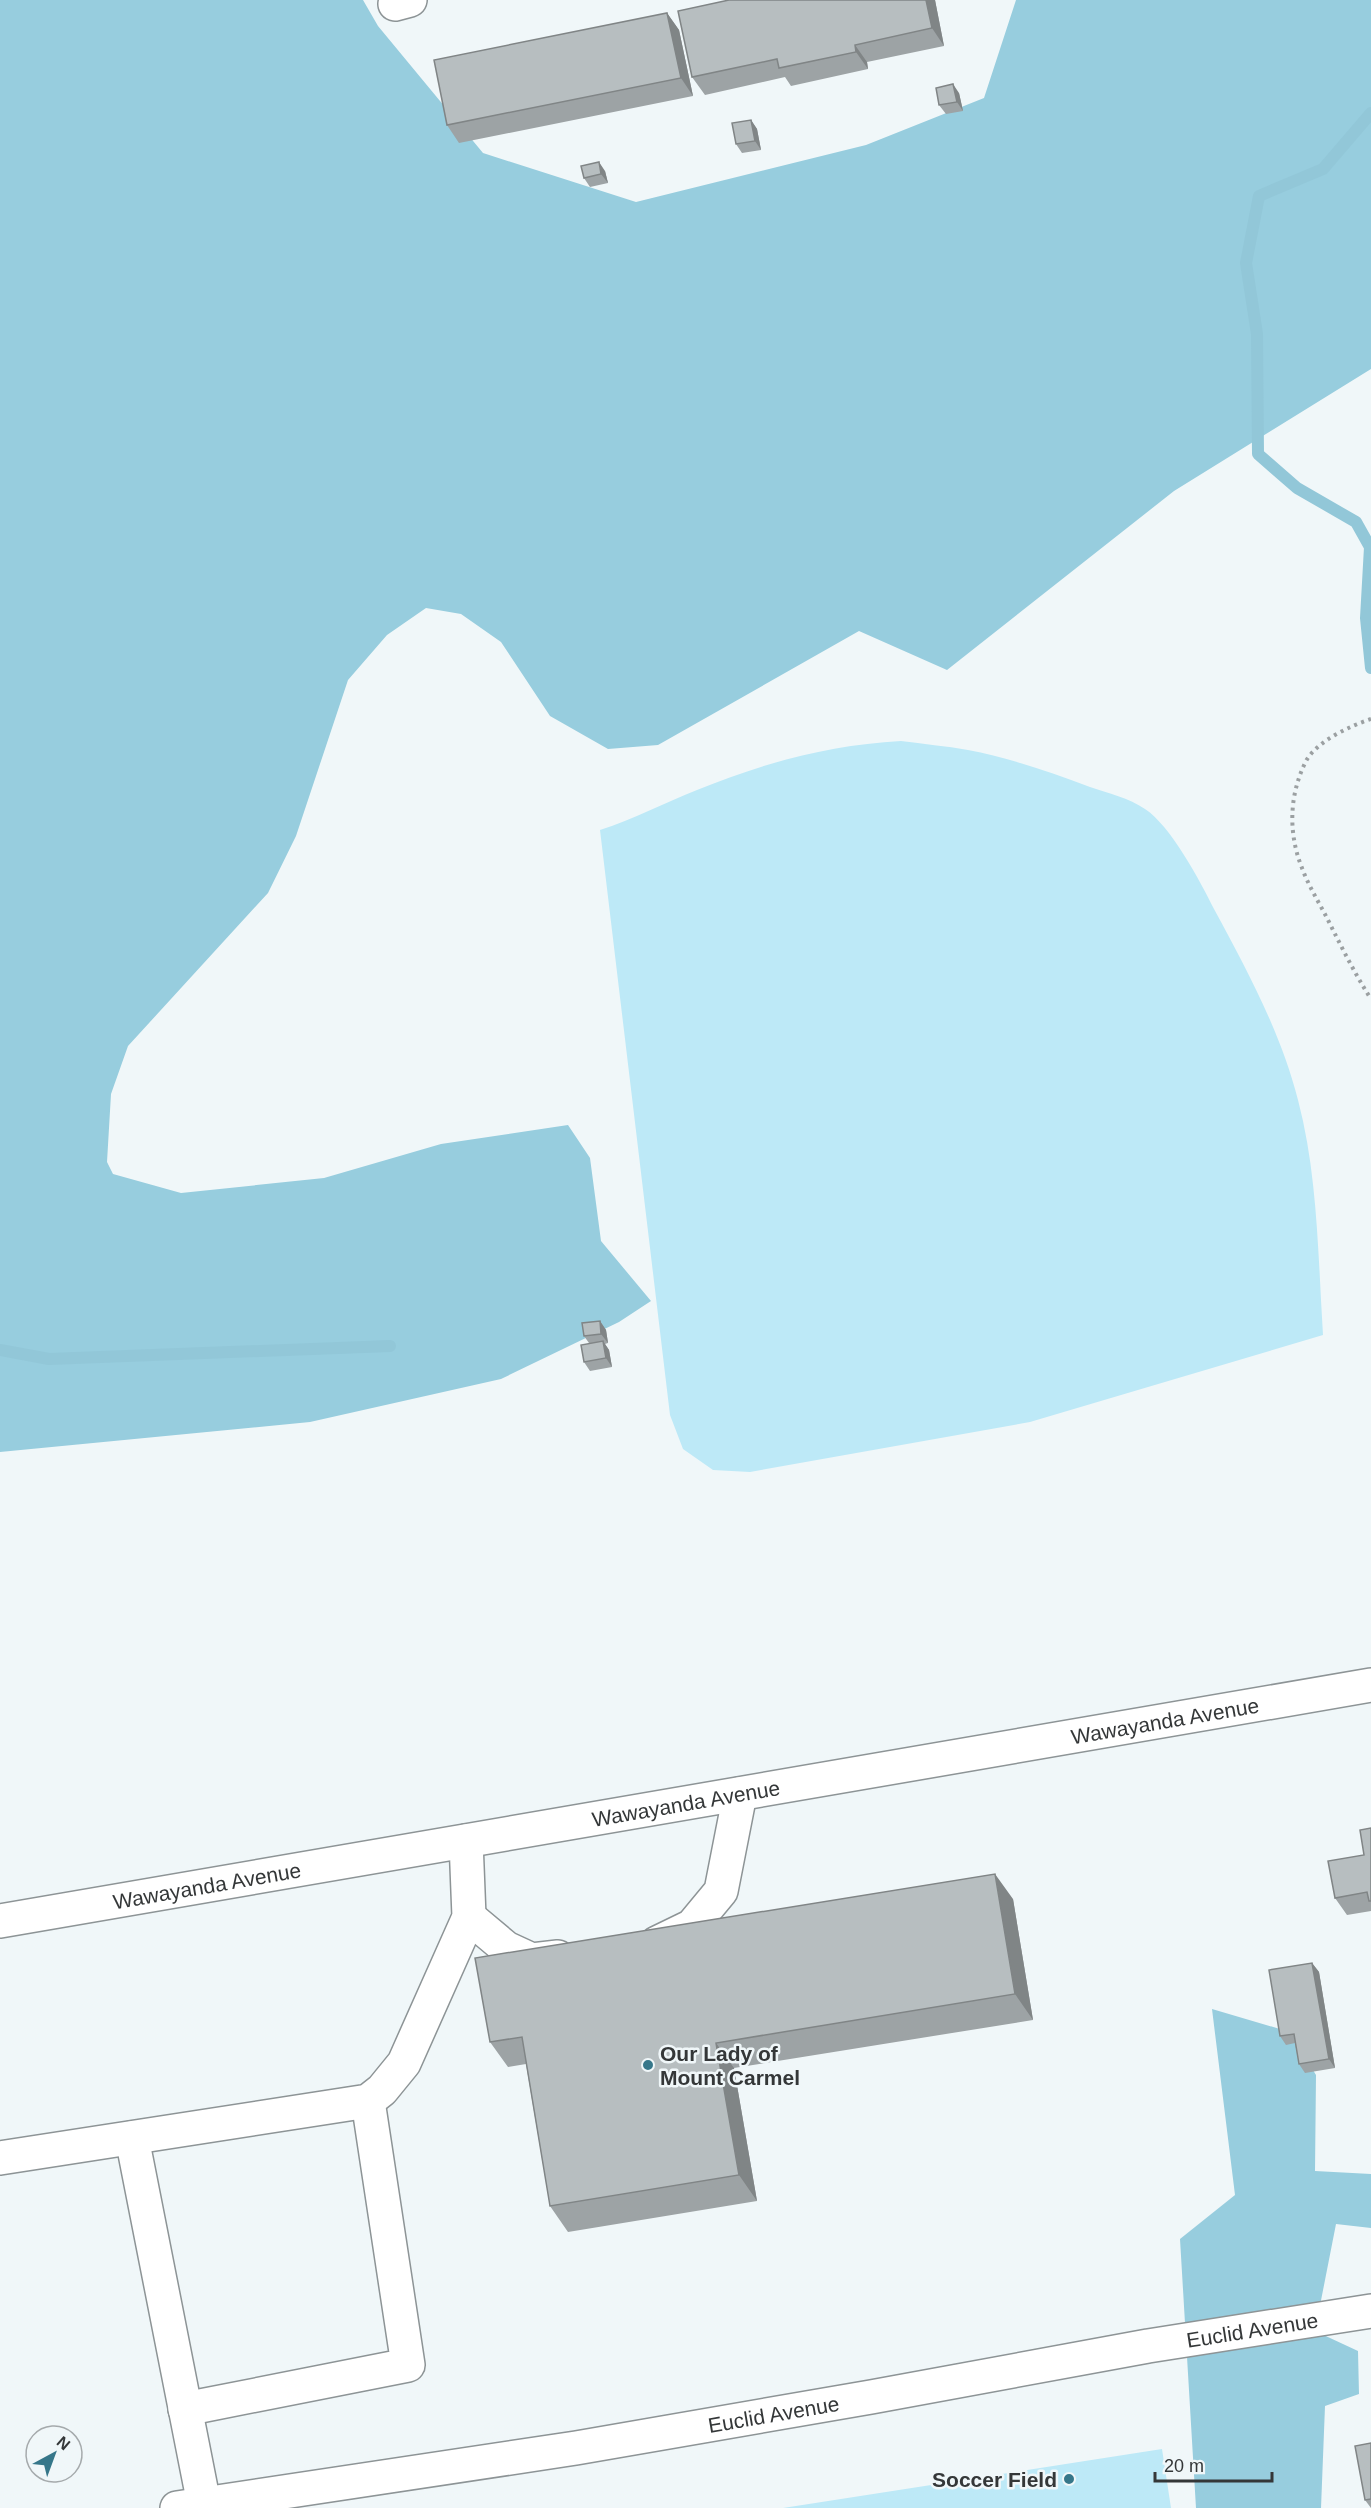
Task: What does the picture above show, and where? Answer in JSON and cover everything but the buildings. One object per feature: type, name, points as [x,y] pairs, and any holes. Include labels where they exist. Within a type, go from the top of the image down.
[{"type":"street","name":"Wawayanda Avenue","points":[[0,1921],[1371,1685]]},
{"type":"street","points":[[629,1948],[651,1946],[692,1926],[721,1891],[740,1794]]},
{"type":"street","points":[[0,2158],[368,2101],[382,2090],[404,2063],[469,1917],[466,1841]]},
{"type":"street","points":[[469,1917],[506,1948],[532,1960],[586,1953]]},
{"type":"street","points":[[185,2409],[408,2365],[368,2101]]},
{"type":"street","points":[[132,2138],[185,2409],[190,2506]]},
{"type":"street","name":"Euclid Avenue","points":[[190,2506],[352,2495],[588,2446],[859,2400],[1148,2346],[1371,2311]]},
{"type":"path","points":[[1371,719],[1360,722],[1325,742],[1307,760],[1291,805],[1293,836],[1301,868],[1371,999]]},
{"type":"shaded area","points":[[0,0],[363,0],[378,26],[483,153],[636,202],[866,145],[984,98],[1016,0],[1371,0],[1371,369],[1174,491],[947,670],[859,631],[658,745],[608,749],[550,716],[501,642],[461,614],[426,608],[387,635],[348,680],[296,836],[268,893],[128,1046],[111,1094],[107,1162],[113,1174],[181,1193],[324,1178],[441,1144],[568,1125],[590,1158],[601,1241],[651,1301],[619,1322],[501,1379],[310,1422],[0,1452]]},
{"type":"shaded area","points":[[901,741],[999,757],[1118,796],[1145,809],[1155,817],[1175,841],[1201,884],[1251,979],[1273,1026],[1291,1075],[1310,1158],[1323,1335],[1030,1422],[750,1472],[713,1470],[683,1449],[670,1415],[600,830],[722,780],[772,764],[822,751]]},
{"type":"shaded area","points":[[1212,2009],[1290,2032],[1316,2075],[1315,2171],[1371,2174],[1371,2228],[1336,2224],[1315,2331],[1358,2351],[1359,2394],[1325,2406],[1321,2508],[1196,2508],[1180,2239],[1235,2195]]},
{"type":"shaded area","name":"Soccer Field","points":[[1162,2449],[1171,2508],[783,2508]]},
{"type":"waterway","points":[[1371,113],[1323,169],[1259,196],[1246,263],[1257,334],[1258,454],[1297,488],[1356,522],[1370,547],[1366,618],[1371,668]]},
{"type":"waterway","points":[[0,1350],[49,1359],[390,1346]]},
{"type":"place","name":"Our Lady of Mount Carmel","points":[[648,2065]]},
{"type":"place","name":"Soccer Field","points":[[1069,2479]]}]
